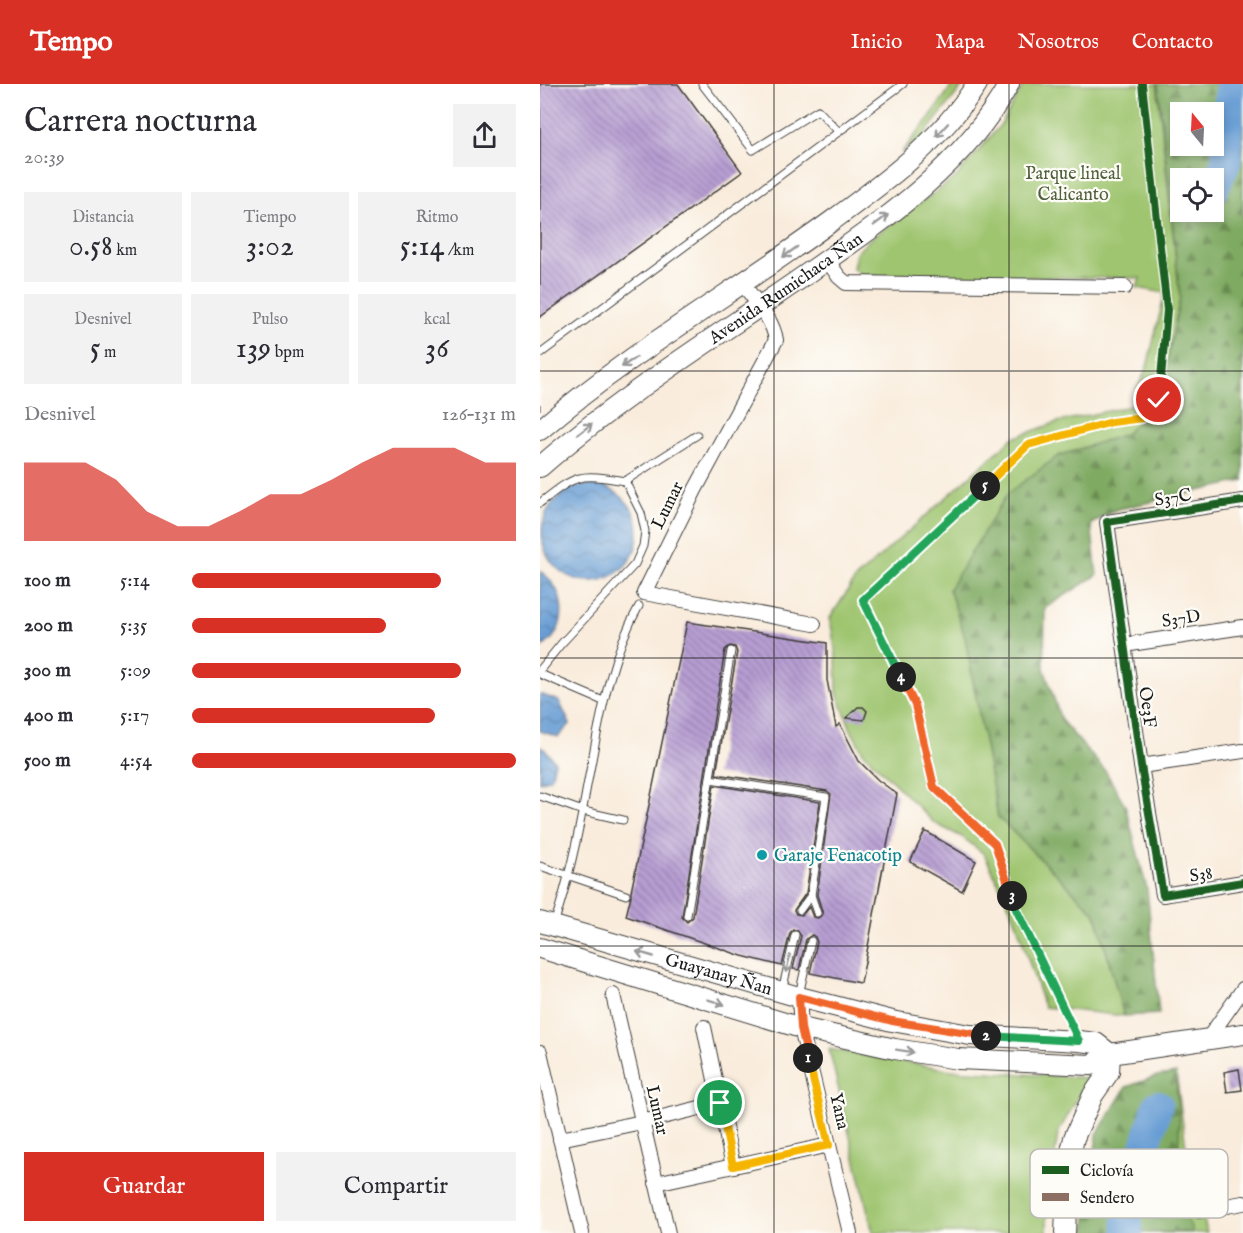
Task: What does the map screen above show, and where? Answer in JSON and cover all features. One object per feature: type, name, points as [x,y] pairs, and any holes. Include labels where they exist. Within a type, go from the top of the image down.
[{"type":"main road","name":"Avenida Rumichaca Ñan","points":[[540,430],[621,367],[743,284],[883,183],[941,132],[977,84]]},
{"type":"main road","name":"Avenida Rumichaca Ñan","points":[[540,467],[579,433],[638,389],[827,260],[936,176],[986,122],[1009,84]]},
{"type":"main road","name":"Guayanay Ñan","points":[[546,924],[790,995],[892,1021],[970,1035],[1096,1043],[1110,1054]]},
{"type":"main road","points":[[595,965],[602,941]]},
{"type":"main road","name":"Guayanay Ñan","points":[[540,948],[801,1028],[895,1049],[958,1059],[1090,1065],[1110,1054],[1243,1034]]},
{"type":"main road","points":[[1072,1149],[1082,1115],[1108,1072],[1110,1054]]},
{"type":"main road","points":[[1065,1233],[1066,1218]]},
{"type":"street","points":[[827,260],[846,283],[1125,287]]},
{"type":"street","name":"Lumar","points":[[642,599],[695,490],[776,340],[774,329],[743,284]]},
{"type":"street","name":"S37C","points":[[1107,522],[1243,501]]},
{"type":"street","name":"Oe3F","points":[[1107,522],[1141,766],[1163,895]]},
{"type":"street","points":[[642,599],[814,624]]},
{"type":"street","name":"S37D","points":[[1124,645],[1243,627]]},
{"type":"street","points":[[1141,766],[1243,751]]},
{"type":"street","name":"S38","points":[[1163,895],[1243,882]]},
{"type":"street","points":[[1207,1040],[1243,989]]},
{"type":"street","name":"Lumar","points":[[613,995],[668,1233]]},
{"type":"street","name":"Yana","points":[[790,995],[801,1028],[850,1233]]},
{"type":"street","points":[[704,1028],[733,1166]]},
{"type":"street","points":[[540,1053],[542,1071],[582,1233]]},
{"type":"street","points":[[560,1139],[720,1103]]},
{"type":"street","points":[[656,1183],[829,1145]]},
{"type":"street","points":[[1228,1206],[1243,1203]]},
{"type":"lane","points":[[702,84],[753,150],[818,110],[839,132]]},
{"type":"lane","points":[[540,354],[903,84]]},
{"type":"lane","points":[[540,503],[569,480],[591,475],[625,481],[697,435]]},
{"type":"lane","points":[[603,701],[540,672],[561,644],[635,564],[643,546],[645,531],[641,513],[625,481]]},
{"type":"lane","points":[[546,924],[567,874],[583,811],[603,701],[629,624],[642,599]]},
{"type":"lane","points":[[687,916],[731,651]]},
{"type":"lane","points":[[710,779],[826,797],[811,895],[817,913]]},
{"type":"lane","points":[[540,796],[583,811],[623,820]]},
{"type":"lane","points":[[540,866],[626,895]]},
{"type":"lane","points":[[800,910],[811,895]]},
{"type":"lane","points":[[790,995],[795,935]]},
{"type":"lane","points":[[790,995],[811,941]]},
{"type":"green space","points":[[953,84],[964,84],[921,139],[901,153],[930,117]]},
{"type":"green space","name":"Parque lineal Calicanto","points":[[1024,84],[1157,84],[1170,222],[1172,222],[1180,298],[1159,400],[1125,435],[1058,456],[949,589],[965,637],[998,817],[1096,914],[1124,1016],[1044,1007],[1014,916],[984,854],[962,837],[934,823],[863,752],[851,730],[837,693],[836,655],[830,618],[856,578],[1013,438],[1058,422],[1130,406],[1147,367],[1165,293],[1137,288],[1140,278],[862,276],[853,268],[856,253],[870,239],[955,178],[1002,123]]},
{"type":"green space","points":[[1158,84],[1243,84],[1243,481],[1115,510],[1091,524],[1097,575],[1045,608],[1044,668],[1061,720],[1106,772],[1125,805],[1147,889],[1159,1014],[1124,1016],[1096,914],[998,817],[965,637],[949,589],[1007,494],[1058,456],[1125,434],[1159,400],[1180,298],[1172,222],[1224,222],[1224,168],[1170,168],[1170,201]]},
{"type":"green space","points":[[829,1049],[952,1070],[1089,1078],[1058,1133],[1056,1149],[1030,1149],[1030,1218],[1047,1218],[1047,1233],[873,1233]]},
{"type":"green space","points":[[1176,1073],[1186,1149],[1157,1149]]},
{"type":"green space","points":[[1176,1073],[1179,1149],[1095,1149],[1097,1134],[1126,1087],[1157,1076]]},
{"type":"green space","points":[[1087,1218],[1187,1218],[1193,1232],[1085,1233]]},
{"type":"green space","points":[[1140,1218],[1202,1218],[1207,1233],[1136,1233]]},
{"type":"water","points":[[590,485],[608,489],[624,499],[634,515],[638,533],[634,551],[624,567],[608,577],[590,581],[572,577],[556,567],[546,551],[542,533],[546,515],[556,499],[572,489]]},
{"type":"water","points":[[540,571],[556,588],[562,610],[557,631],[550,641],[540,648]]},
{"type":"water","points":[[540,694],[559,701],[570,724],[558,737],[540,731]]},
{"type":"water","points":[[540,746],[555,762],[551,778],[540,782]]},
{"type":"building","points":[[540,84],[678,84],[742,172],[540,317]]},
{"type":"building","name":"Garaje Fenacotip","points":[[687,622],[827,643],[827,680],[836,727],[840,724],[859,761],[878,780],[897,794],[861,983],[810,973],[817,942],[812,935],[806,939],[799,970],[793,969],[801,936],[797,930],[790,933],[782,966],[742,956],[626,916]],"holes":[[[730,646],[735,647],[737,652],[716,774],[827,791],[831,794],[817,895],[823,914],[818,918],[813,917],[809,907],[802,915],[796,914],[794,910],[806,893],[820,802],[714,785],[693,917],[687,922],[682,917],[725,650]]]},
{"type":"building","points":[[858,707],[863,707],[867,711],[864,720],[846,718]]},
{"type":"building","points":[[925,831],[976,861],[962,891],[910,862]]},
{"type":"building","points":[[1239,1069],[1242,1090],[1227,1092],[1224,1072]]},
{"type":"waterway","points":[[1223,168],[1226,162],[1230,84]]},
{"type":"waterway","points":[[1144,1149],[1158,1105]]},
{"type":"waterway","points":[[1127,1218],[1128,1233]]},
{"type":"cycle path","points":[[1079,1041],[1016,909],[995,844],[934,787],[915,705],[863,600],[1028,445],[1112,422],[1141,418],[1159,400],[1167,310],[1142,84]]},
{"type":"cycle path","points":[[1243,501],[1107,522],[1141,766],[1163,895],[1243,882]]},
{"type":"place","name":"Garaje Fenacotip","points":[[762,855]]},
{"type":"route","points":[[720,1103],[733,1166],[829,1145],[801,1028],[799,997],[892,1021],[970,1035],[1079,1041],[1016,909],[995,844],[934,787],[915,705],[863,600],[1028,445],[1112,422],[1142,418],[1159,400]]}]
